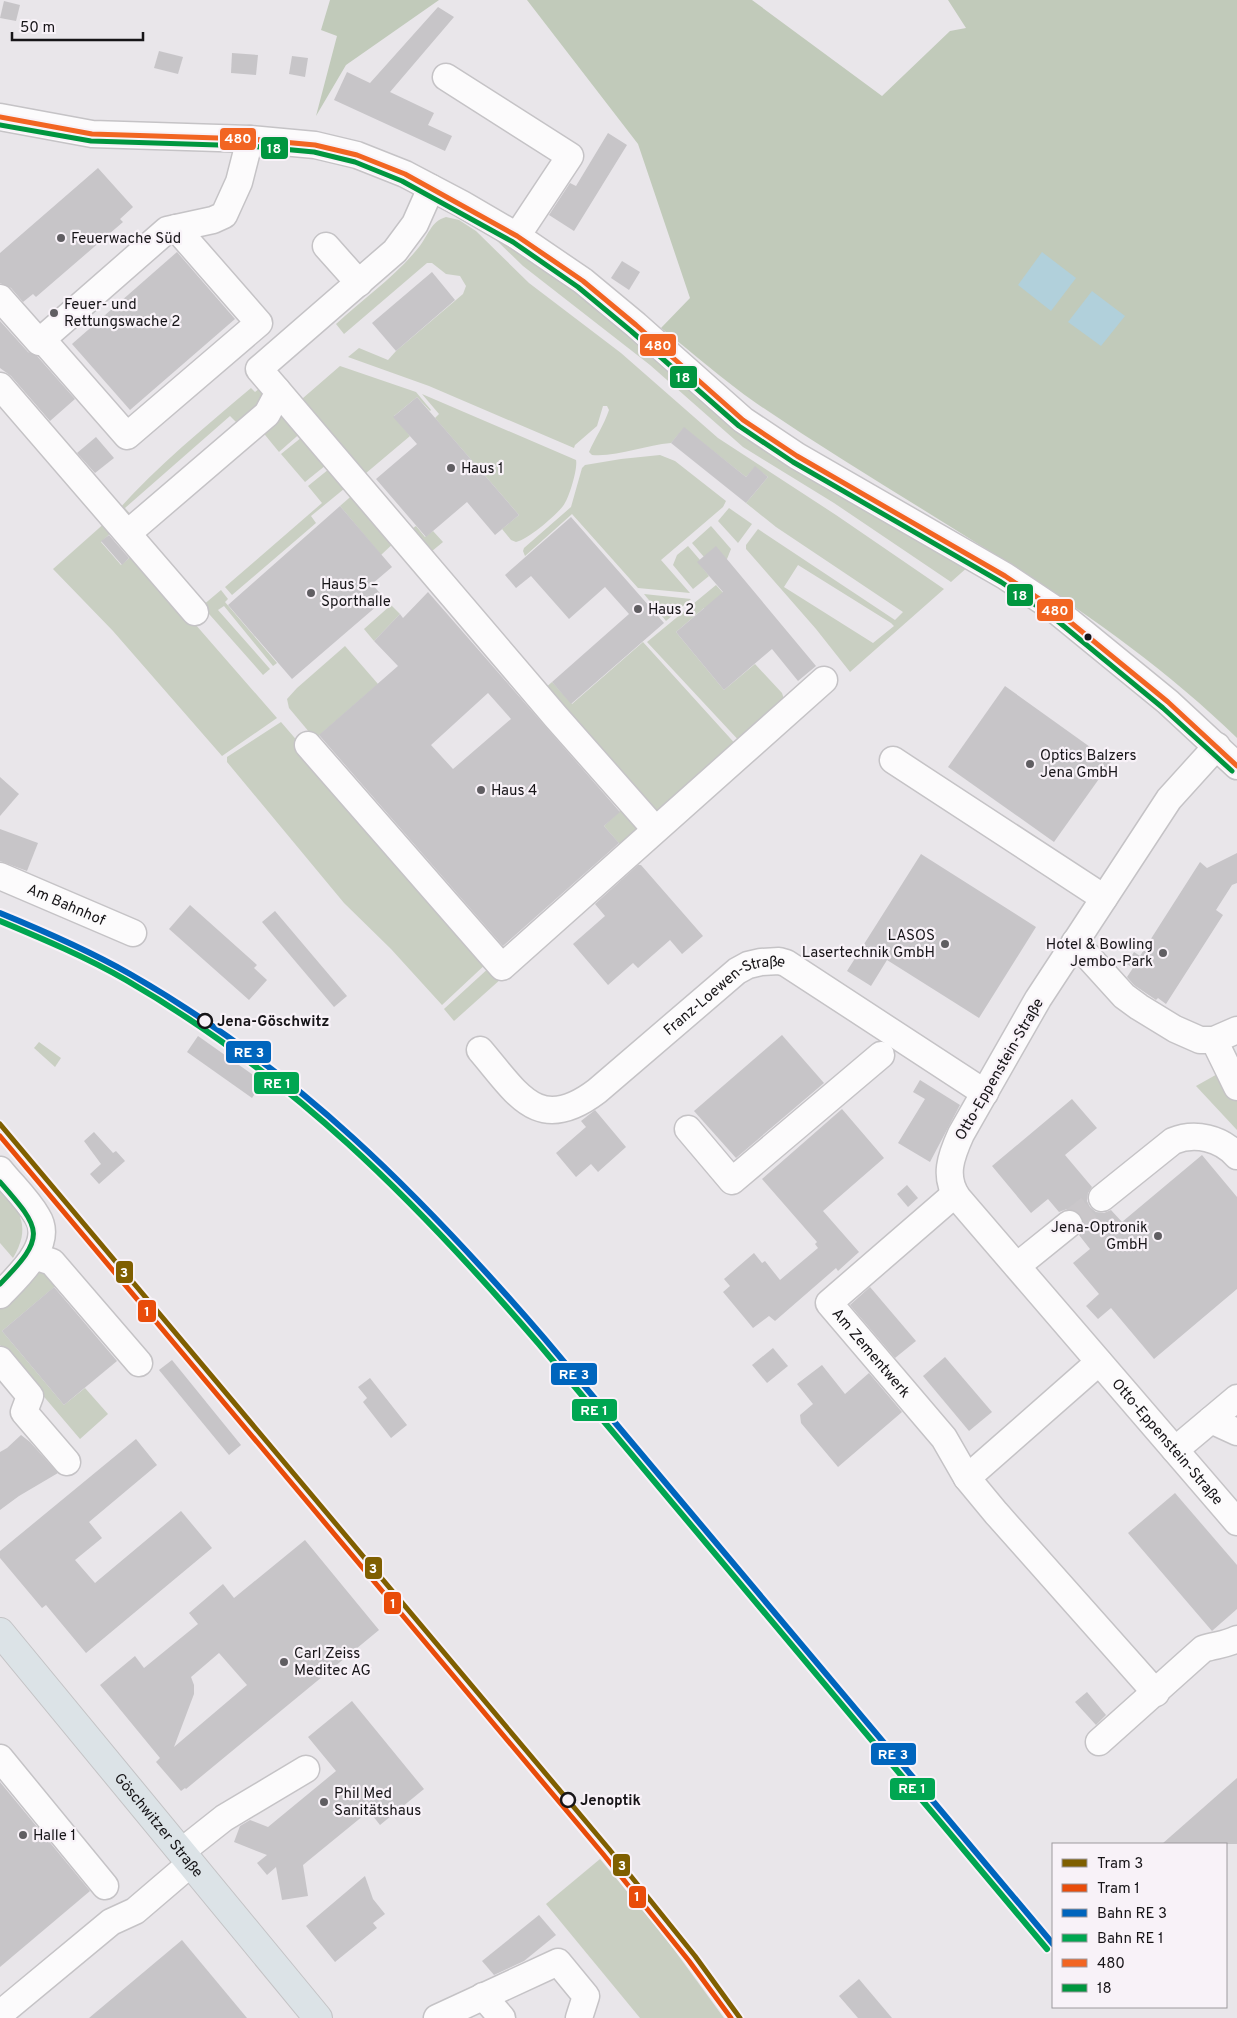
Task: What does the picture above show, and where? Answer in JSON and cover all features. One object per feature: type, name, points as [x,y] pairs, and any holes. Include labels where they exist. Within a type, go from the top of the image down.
[{"type":"main road","name":"Göschwitzer Straße","points":[[0,1632],[318,2018]]},
{"type":"street","points":[[446,77],[570,156],[517,236]]},
{"type":"street","points":[[0,117],[92,134],[250,139],[315,145],[357,155],[405,174],[517,236],[583,281],[636,325],[743,420],[798,456],[1005,576],[1060,614],[1168,702],[1237,766]]},
{"type":"street","points":[[0,298],[39,342],[167,230],[213,220],[224,215],[239,182],[250,139]]},
{"type":"street","points":[[431,188],[422,210],[395,251],[259,369],[556,717],[655,829]]},
{"type":"street","points":[[42,339],[127,436],[258,323],[176,228]]},
{"type":"street","points":[[326,246],[359,283]]},
{"type":"street","points":[[0,386],[195,612]]},
{"type":"street","points":[[128,533],[261,420],[270,410],[277,390]]},
{"type":"street","points":[[308,744],[502,967],[824,680]]},
{"type":"street","name":"Otto-Eppenstein-Straße","points":[[1217,746],[1168,799],[1038,999],[954,1149],[949,1171],[951,1186],[955,1194],[1237,1522]]},
{"type":"street","points":[[893,760],[1104,898]]},
{"type":"street","name":"Am Bahnhof","points":[[0,876],[132,933]]},
{"type":"street","points":[[1075,942],[1113,984],[1139,1007],[1189,1036],[1200,1040],[1225,1035],[1237,1087]]},
{"type":"street","name":"Franz-Loewen-Straße","points":[[480,1050],[523,1100],[546,1110],[565,1110],[576,1106],[597,1091],[737,972],[753,963],[779,961],[786,963],[821,985],[985,1093]]},
{"type":"street","points":[[688,1129],[732,1181],[882,1055]]},
{"type":"street","points":[[1102,1198],[1173,1141],[1182,1138],[1195,1137],[1213,1140],[1225,1144],[1237,1156]]},
{"type":"street","points":[[0,1170],[38,1217],[42,1232],[34,1256],[0,1294]]},
{"type":"street","name":"Am Zementwerk","points":[[955,1194],[829,1303],[944,1438],[967,1478]]},
{"type":"street","points":[[1017,1266],[1069,1224]]},
{"type":"street","points":[[34,1256],[52,1262],[139,1363]]},
{"type":"street","points":[[0,1360],[30,1396],[24,1412],[67,1462]]},
{"type":"street","points":[[1098,1362],[967,1478],[1052,1577],[1156,1693]]},
{"type":"street","points":[[1175,1450],[1237,1398]]},
{"type":"street","points":[[1211,1420],[1237,1432]]},
{"type":"street","points":[[1099,1742],[1203,1649],[1229,1643],[1237,1639]]},
{"type":"street","points":[[0,1758],[105,1886]]},
{"type":"street","points":[[0,2014],[111,1922],[135,1911],[224,1818],[306,1769]]},
{"type":"street","points":[[437,2018],[558,1962],[586,1996],[579,2018]]},
{"type":"street","points":[[483,1996],[502,2018]]},
{"type":"shaded area","points":[[446,217],[459,220],[476,231],[529,283],[621,353],[718,438],[836,515],[944,589],[850,672],[816,629],[746,549],[746,545],[758,529],[895,620],[903,612],[776,527],[746,503],[768,477],[755,467],[746,477],[684,428],[671,443],[622,453],[592,455],[589,452],[607,416],[609,410],[607,406],[603,406],[597,426],[574,448],[429,386],[348,357],[359,348],[388,360],[463,294],[466,286],[460,276],[446,274],[432,263],[427,263],[344,334],[336,324],[410,258],[433,225]],"holes":[[[798,565],[894,626],[873,643],[784,587]]]},
{"type":"shaded area","points":[[493,231],[970,565],[951,582],[834,503],[743,447],[650,365],[523,266],[489,233]]},
{"type":"shaded area","points":[[340,366],[416,392],[431,410],[417,397],[394,416],[410,436],[359,479],[295,405]]},
{"type":"shaded area","points":[[265,384],[271,393],[238,424],[230,416],[125,508],[132,516],[130,518],[118,510],[149,477],[199,432],[251,388],[255,392]]},
{"type":"shaded area","points":[[422,394],[576,460],[576,470],[568,497],[563,506],[528,537],[516,542],[511,540],[502,529],[519,515],[435,418],[439,414]]},
{"type":"shaded area","points":[[278,411],[304,430],[279,452],[261,430]]},
{"type":"shaded area","points":[[307,433],[331,461],[305,482],[281,454]]},
{"type":"shaded area","points":[[660,455],[675,461],[726,501],[723,507],[661,560],[690,593],[638,588],[572,514],[525,556],[524,548],[571,507],[582,468],[585,465]]},
{"type":"shaded area","points":[[334,465],[350,484],[311,516],[316,523],[232,595],[225,587],[322,503],[308,486]]},
{"type":"shaded area","points":[[357,491],[398,539],[381,555],[340,506]]},
{"type":"shaded area","points":[[729,508],[752,524],[738,543],[718,521]]},
{"type":"shaded area","points":[[107,521],[114,530],[101,542],[121,565],[134,554],[277,718],[222,756],[113,631],[53,569]]},
{"type":"shaded area","points":[[416,526],[425,537],[433,531],[443,542],[426,556],[406,533]]},
{"type":"shaded area","points":[[711,526],[731,549],[727,559],[704,557],[692,543]]},
{"type":"shaded area","points":[[688,546],[700,560],[698,562],[709,576],[693,589],[673,565],[677,555]]},
{"type":"shaded area","points":[[716,585],[735,606],[721,627],[704,608],[676,632],[724,690],[755,664],[782,693],[784,699],[743,745],[647,642]]},
{"type":"shaded area","points":[[221,590],[228,599],[225,602],[277,663],[273,666],[224,606],[218,610],[270,669],[263,675],[202,606]]},
{"type":"shaded area","points":[[644,594],[691,599],[666,621]]},
{"type":"shaded area","points":[[391,605],[400,614],[374,641],[364,629]]},
{"type":"shaded area","points":[[643,642],[739,748],[658,814],[541,692],[552,682],[572,704]]},
{"type":"shaded area","points":[[345,646],[378,684],[315,739],[289,708],[287,699]]},
{"type":"shaded area","points":[[281,722],[488,962],[442,1005],[391,949],[344,903],[227,762],[227,757]]},
{"type":"shaded area","points":[[621,810],[642,828],[624,849],[604,826]]},
{"type":"shaded area","points":[[491,966],[502,978],[454,1021],[444,1009]]},
{"type":"shaded area","points":[[39,1042],[61,1058],[55,1067],[34,1048]]},
{"type":"shaded area","points":[[1237,1063],[1237,1130],[1196,1086]]},
{"type":"shaded area","points":[[0,1187],[13,1204],[21,1220],[22,1238],[13,1258],[0,1243]]},
{"type":"shaded area","points":[[37,1268],[59,1283],[2,1331],[64,1405],[85,1388],[108,1414],[80,1439],[0,1345],[0,1309]]},
{"type":"shaded area","points":[[600,1859],[664,1936],[724,2018],[640,2018],[546,1904]]},
{"type":"green space","points":[[330,0],[439,0],[346,65],[316,116],[337,36],[321,30]]},
{"type":"green space","points":[[527,0],[752,0],[882,96],[950,31],[966,28],[948,0],[1237,0],[1237,738],[1182,689],[1125,643],[1004,560],[756,403],[661,328],[690,298],[638,144]]},
{"type":"water","points":[[1042,252],[1076,278],[1051,311],[1018,285]]},
{"type":"water","points":[[1092,291],[1125,316],[1101,346],[1068,322]]},
{"type":"building","points":[[4,1],[20,5],[16,21],[0,18]]},
{"type":"building","points":[[438,7],[454,17],[390,92],[434,113],[428,125],[452,136],[445,151],[334,100],[347,72],[370,83]]},
{"type":"building","points":[[159,51],[183,57],[178,74],[154,68]]},
{"type":"building","points":[[232,53],[258,55],[256,75],[231,73]]},
{"type":"building","points":[[292,56],[308,58],[305,77],[289,74]]},
{"type":"building","points":[[608,133],[627,145],[574,231],[549,215],[570,183],[576,186]]},
{"type":"building","name":"Feuerwache Süd","points":[[98,168],[133,207],[120,219],[123,222],[36,297],[33,294],[23,302],[11,288],[0,283],[0,253]]},
{"type":"building","points":[[177,252],[235,319],[130,410],[72,344]]},
{"type":"building","points":[[622,261],[640,272],[629,290],[611,278]]},
{"type":"building","points":[[432,272],[455,300],[396,351],[372,323]]},
{"type":"building","points":[[0,321],[28,352],[37,356],[75,399],[50,421],[11,376],[0,368]]},
{"type":"building","name":"Haus 1","points":[[417,397],[519,515],[495,535],[467,502],[426,537],[376,479],[417,444],[393,417]]},
{"type":"building","points":[[684,427],[746,477],[755,466],[768,477],[746,503],[671,443]]},
{"type":"building","points":[[96,437],[114,458],[95,473],[77,453]]},
{"type":"building","name":"Haus 5 – Sporthalle","points":[[340,506],[392,567],[372,584],[385,599],[292,679],[228,605]]},
{"type":"building","name":"Haus 2","points":[[571,517],[664,623],[571,704],[552,682],[629,614],[605,587],[569,619],[531,576],[516,588],[505,575]]},
{"type":"building","points":[[109,535],[129,558],[122,565],[101,541]]},
{"type":"building","points":[[716,546],[816,666],[798,681],[772,649],[724,690],[676,632],[723,592],[697,562]]},
{"type":"building","name":"Haus 4","points":[[428,592],[620,812],[604,826],[619,843],[503,946],[319,735],[398,666],[374,641],[400,614],[403,618]],"holes":[[[488,693],[511,719],[453,769],[431,745]]]},
{"type":"building","name":"Optics Balzers Jena GmbH","points":[[1005,686],[1111,762],[1054,842],[948,767]]},
{"type":"building","points":[[0,777],[19,794],[0,816]]},
{"type":"building","points":[[0,829],[38,843],[27,871],[0,861]]},
{"type":"building","points":[[1237,853],[1237,883],[1232,885],[1216,910],[1223,915],[1166,1004],[1158,998],[1156,1000],[1134,985],[1127,977],[1133,968],[1127,964],[1134,952],[1140,956],[1200,862],[1207,868]]},
{"type":"building","name":"LASOS Lasertechnik GmbH","points":[[921,854],[1036,927],[979,1018],[887,960],[871,986],[847,971]]},
{"type":"building","points":[[638,865],[641,865],[703,936],[682,954],[670,940],[638,968],[633,963],[608,985],[573,944],[605,916],[595,904]]},
{"type":"building","points":[[190,905],[257,965],[254,968],[267,980],[249,1000],[169,929]]},
{"type":"building","points":[[275,911],[347,996],[334,1007],[262,922]]},
{"type":"building","points":[[782,1035],[824,1083],[736,1158],[694,1111]]},
{"type":"building","points":[[198,1036],[263,1082],[252,1098],[187,1052]]},
{"type":"building","points":[[920,1080],[960,1105],[930,1162],[898,1143],[925,1099],[913,1092]]},
{"type":"building","name":"Jena-Optronik GmbH","points":[[1072,1099],[1097,1128],[1065,1155],[1092,1187],[1088,1193],[1087,1201],[1096,1212],[1104,1213],[1111,1210],[1122,1222],[1202,1155],[1237,1197],[1237,1289],[1154,1359],[1111,1308],[1098,1319],[1086,1306],[1099,1294],[1073,1263],[1090,1249],[1079,1235],[1083,1230],[1084,1222],[1080,1214],[1075,1210],[1067,1209],[1059,1212],[1048,1199],[1031,1213],[992,1166]]},
{"type":"building","points":[[842,1109],[884,1158],[823,1211],[859,1252],[838,1271],[836,1268],[775,1321],[769,1316],[753,1328],[723,1292],[730,1286],[724,1279],[754,1253],[762,1263],[765,1261],[780,1280],[818,1248],[815,1244],[817,1242],[762,1179]]},
{"type":"building","points":[[595,1110],[626,1147],[598,1172],[591,1164],[576,1177],[556,1153],[586,1127],[581,1121]]},
{"type":"building","points":[[94,1132],[113,1153],[116,1151],[125,1161],[99,1184],[90,1174],[101,1164],[84,1141]]},
{"type":"building","points":[[907,1185],[918,1198],[908,1207],[897,1194]]},
{"type":"building","points":[[54,1287],[117,1361],[64,1405],[2,1331]]},
{"type":"building","points":[[870,1287],[916,1341],[895,1358],[850,1305]]},
{"type":"building","points":[[773,1348],[788,1366],[767,1383],[752,1365]]},
{"type":"building","points":[[945,1357],[992,1412],[969,1431],[923,1376]]},
{"type":"building","points":[[172,1360],[241,1445],[229,1455],[159,1370]]},
{"type":"building","points":[[822,1365],[845,1394],[869,1373],[902,1412],[838,1467],[801,1423],[800,1415],[813,1404],[797,1384]]},
{"type":"building","points":[[370,1378],[407,1425],[391,1438],[363,1402],[367,1398],[358,1387]]},
{"type":"building","points":[[21,1435],[30,1442],[58,1473],[19,1496],[0,1510],[0,1452]]},
{"type":"building","points":[[136,1439],[157,1465],[89,1522],[102,1538],[75,1560],[95,1583],[181,1511],[212,1548],[86,1653],[46,1605],[42,1608],[0,1558],[0,1551]]},
{"type":"building","points":[[1175,1493],[1237,1565],[1237,1609],[1212,1631],[1128,1533]]},
{"type":"building","name":"Carl Zeiss Meditec AG","points":[[305,1540],[379,1630],[186,1789],[181,1791],[156,1762],[160,1758],[100,1685],[135,1656],[144,1668],[198,1624],[189,1613],[223,1584],[234,1598]],"holes":[[[219,1653],[247,1685],[174,1747],[194,1694],[194,1685],[191,1677]]]},
{"type":"building","points":[[1087,1692],[1106,1715],[1096,1725],[1075,1702]]},
{"type":"building","name":"Phil Med Sanitätshaus","points":[[352,1701],[424,1789],[380,1825],[369,1811],[303,1865],[308,1896],[282,1900],[276,1867],[267,1875],[257,1863],[267,1855],[234,1842],[240,1826],[250,1820],[268,1827],[336,1771],[308,1737]]},
{"type":"building","points":[[1237,1778],[1237,1844],[1163,1843]]},
{"type":"building","name":"Halle 1","points":[[0,1782],[90,1891],[0,1967]]},
{"type":"building","points":[[365,1876],[373,1899],[385,1914],[373,1923],[377,1928],[335,1962],[306,1926]]},
{"type":"building","points":[[539,1915],[556,1935],[524,1961],[494,1975],[482,1961]]},
{"type":"building","points":[[182,1940],[247,2018],[89,2018]]},
{"type":"building","points":[[859,1979],[892,2018],[858,2018],[839,1996]]},
{"type":"tunnel","points":[[1069,1224],[1102,1198]]},
{"type":"tram line","name":"3","points":[[0,1124],[609,1849],[695,1956],[740,2018]]},
{"type":"tram line","name":"1","points":[[0,1136],[603,1854],[689,1961],[731,2018]]},
{"type":"transit line","name":"480","points":[[0,117],[92,134],[250,139],[315,145],[357,155],[405,174],[517,236],[583,281],[636,325],[743,420],[797,456],[1005,576],[1053,608],[1168,702],[1237,766]]},
{"type":"transit line","name":"18","points":[[0,125],[91,141],[250,146],[314,152],[355,162],[402,181],[513,242],[578,287],[739,426],[793,462],[1001,582],[1049,614],[1163,708],[1232,771]]},
{"type":"transit line","points":[[0,913],[98,957],[130,974],[190,1011],[247,1051],[301,1093],[353,1138],[402,1185],[450,1234],[544,1338],[1052,1943]]},
{"type":"transit line","points":[[0,921],[95,964],[126,980],[186,1017],[243,1057],[297,1099],[397,1190],[445,1239],[538,1343],[1047,1949]]},
{"type":"transit line","name":"18","points":[[0,1182],[24,1211],[31,1223],[33,1233],[32,1243],[26,1255],[0,1284]]},
{"type":"place","name":"Feuerwache Süd","points":[[61,238]]},
{"type":"place","name":"Feuer- und Rettungswache 2","points":[[54,313]]},
{"type":"place","name":"Haus 1","points":[[451,468]]},
{"type":"place","name":"Haus 5 – Sporthalle","points":[[311,593]]},
{"type":"place","name":"Haus 2","points":[[638,609]]},
{"type":"place","name":"Optics Balzers Jena GmbH","points":[[1030,764]]},
{"type":"place","name":"Haus 4","points":[[481,790]]},
{"type":"place","name":"LASOS Lasertechnik GmbH","points":[[945,944]]},
{"type":"place","name":"Hotel & Bowling Jembo-Park","points":[[1163,953]]},
{"type":"place","name":"Jena-Göschwitz","points":[[205,1021]]},
{"type":"place","name":"Jena-Optronik GmbH","points":[[1158,1236]]},
{"type":"place","name":"Carl Zeiss Meditec AG","points":[[284,1662]]},
{"type":"place","name":"Jenoptik","points":[[568,1800]]},
{"type":"place","name":"Phil Med Sanitätshaus","points":[[324,1802]]},
{"type":"place","name":"Halle 1","points":[[23,1835]]}]
